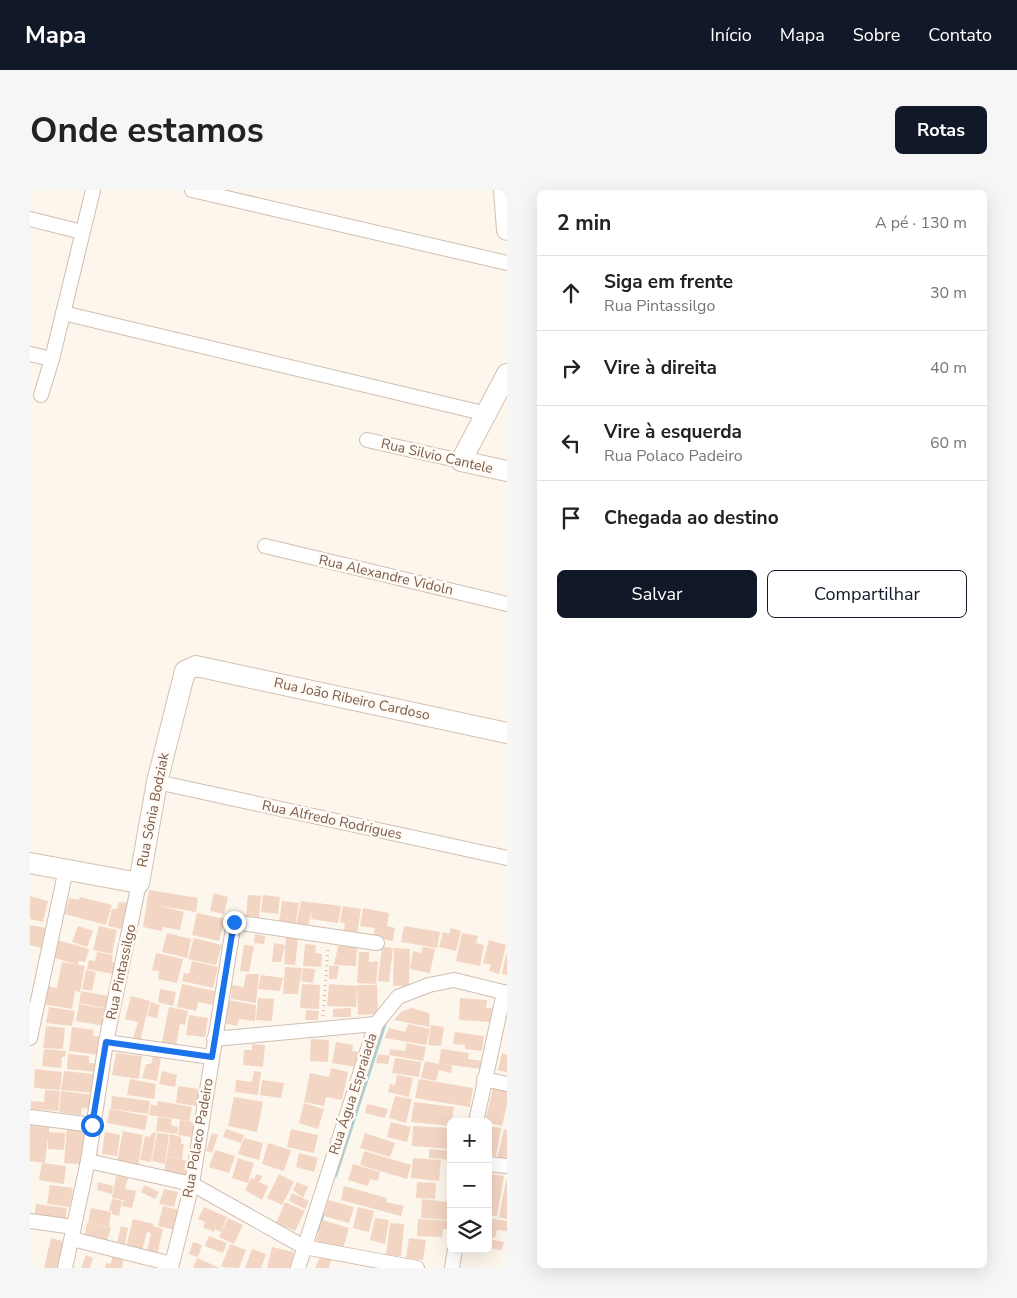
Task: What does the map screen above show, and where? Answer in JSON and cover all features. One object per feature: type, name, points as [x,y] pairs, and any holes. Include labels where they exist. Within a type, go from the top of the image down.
[{"type":"street","points":[[41,395],[52,359],[92,190]]},
{"type":"street","points":[[192,190],[507,263]]},
{"type":"street","points":[[504,190],[507,224]]},
{"type":"street","points":[[30,219],[82,232]]},
{"type":"street","points":[[63,313],[487,414]]},
{"type":"street","points":[[30,354],[52,359]]},
{"type":"street","points":[[461,461],[507,374]]},
{"type":"street","name":"Rua Silvio Cantele","points":[[367,440],[507,472]]},
{"type":"street","name":"Rua Alexandre Vidoln","points":[[265,546],[507,604]]},
{"type":"street","name":"Rua João Ribeiro Cardoso","points":[[196,666],[507,733]]},
{"type":"street","name":"Rua Sônia Bodziak","points":[[30,863],[139,883],[157,782],[185,671],[196,666]]},
{"type":"street","name":"Rua Alfredo Rodrigues","points":[[157,782],[507,858]]},
{"type":"street","points":[[30,1038],[66,869]]},
{"type":"street","name":"Rua Pintassilgo","points":[[65,1268],[88,1161],[106,1042],[139,883]]},
{"type":"street","name":"Rua Polaco Padeiro","points":[[73,1233],[172,1264],[192,1184],[234,922],[329,937]]},
{"type":"street","points":[[329,937],[377,944]]},
{"type":"street","name":"Rua Água Espraiada","points":[[298,1268],[376,1024],[398,997],[428,985],[454,980],[505,992]]},
{"type":"street","points":[[477,1118],[505,992]]},
{"type":"street","points":[[214,1039],[376,1024]]},
{"type":"street","points":[[106,1042],[212,1057]]},
{"type":"street","points":[[484,1079],[507,1084]]},
{"type":"street","points":[[30,1117],[92,1125]]},
{"type":"street","points":[[88,1161],[192,1184],[304,1247],[417,1268]]},
{"type":"street","points":[[492,1164],[507,1166]]},
{"type":"street","points":[[30,1221],[73,1233]]},
{"type":"street","points":[[452,1268],[454,1253]]},
{"type":"path","points":[[322,1029],[329,937]]},
{"type":"building","points":[[149,890],[198,898],[196,912],[156,905],[184,912],[180,930],[163,927],[162,931],[143,927]]},
{"type":"building","points":[[214,893],[228,897],[224,914],[210,911]]},
{"type":"building","points":[[248,895],[261,896],[259,917],[246,916]]},
{"type":"building","points":[[263,895],[280,897],[278,914],[261,912]]},
{"type":"building","points":[[30,896],[48,901],[43,922],[30,919]]},
{"type":"building","points":[[80,897],[112,905],[106,925],[65,914],[69,898],[79,900]]},
{"type":"building","points":[[282,901],[299,903],[295,926],[279,924]]},
{"type":"building","points":[[301,901],[341,906],[338,923],[311,919],[312,908],[308,927],[296,925]]},
{"type":"building","points":[[119,902],[129,903],[126,930],[108,926],[112,909],[117,909]]},
{"type":"building","points":[[343,906],[361,909],[357,934],[344,932],[345,923],[340,922]]},
{"type":"building","points":[[363,908],[389,913],[387,926],[395,928],[393,941],[373,937],[375,928],[360,926]]},
{"type":"building","points":[[197,913],[225,919],[219,941],[192,935]]},
{"type":"building","points":[[30,925],[46,928],[42,948],[30,945]]},
{"type":"building","points":[[78,926],[93,931],[87,947],[72,942]]},
{"type":"building","points":[[99,926],[117,930],[112,954],[93,950]]},
{"type":"building","points":[[404,926],[440,932],[437,948],[401,942]]},
{"type":"building","points":[[451,928],[461,931],[456,951],[439,947],[443,932],[449,934]]},
{"type":"building","points":[[167,933],[191,939],[187,958],[162,952]]},
{"type":"building","points":[[462,933],[478,936],[476,943],[484,945],[480,966],[456,961]]},
{"type":"building","points":[[255,934],[265,936],[264,944],[254,943]]},
{"type":"building","points":[[286,937],[298,939],[295,965],[284,964]]},
{"type":"building","points":[[194,938],[222,945],[216,965],[188,959]]},
{"type":"building","points":[[57,940],[89,949],[85,962],[79,961],[78,965],[52,957]]},
{"type":"building","points":[[489,940],[506,945],[499,974],[489,971],[491,965],[483,963]]},
{"type":"building","points":[[274,943],[285,945],[281,962],[272,962]]},
{"type":"building","points":[[305,944],[316,945],[315,953],[322,954],[321,967],[303,966]]},
{"type":"building","points":[[244,945],[254,946],[249,972],[240,971]]},
{"type":"building","points":[[338,946],[357,947],[356,966],[334,965]]},
{"type":"building","points":[[382,947],[393,948],[389,982],[378,981]]},
{"type":"building","points":[[423,947],[435,949],[430,973],[410,969],[413,951],[421,953]]},
{"type":"building","points":[[394,948],[410,949],[409,986],[393,986]]},
{"type":"building","points":[[97,952],[113,955],[112,962],[121,964],[118,975],[87,969],[89,960],[95,961]]},
{"type":"building","points":[[359,952],[369,952],[369,962],[378,961],[376,984],[357,983]]},
{"type":"building","points":[[156,953],[183,959],[177,983],[158,979],[159,971],[152,970]]},
{"type":"building","points":[[507,954],[507,975],[502,974]]},
{"type":"building","points":[[192,961],[218,967],[213,988],[182,981],[184,973],[189,974]]},
{"type":"building","points":[[62,962],[85,966],[80,992],[75,991],[72,1009],[42,1004],[46,986],[57,988]]},
{"type":"building","points":[[329,966],[339,966],[337,979],[329,979]]},
{"type":"building","points":[[285,967],[302,968],[298,994],[283,994]]},
{"type":"building","points":[[303,968],[315,969],[313,983],[301,981]]},
{"type":"building","points":[[86,970],[96,972],[92,991],[82,989]]},
{"type":"building","points":[[246,974],[259,974],[256,1003],[231,999],[232,985],[244,987]]},
{"type":"building","points":[[261,975],[283,978],[280,991],[258,989]]},
{"type":"building","points":[[182,984],[215,991],[212,1005],[198,1002],[196,1011],[177,1007]]},
{"type":"building","points":[[302,984],[320,985],[319,1009],[300,1008]]},
{"type":"building","points":[[329,984],[357,986],[356,1007],[327,1006]]},
{"type":"building","points":[[357,985],[377,985],[378,1014],[358,1015]]},
{"type":"building","points":[[160,989],[176,992],[173,1006],[158,1002]]},
{"type":"building","points":[[81,991],[114,997],[111,1009],[79,1003]]},
{"type":"building","points":[[131,996],[150,1001],[140,1041],[133,1039],[138,1022],[125,1019]]},
{"type":"building","points":[[258,998],[274,999],[272,1021],[256,1020]]},
{"type":"building","points":[[460,998],[487,1000],[486,1008],[492,1008],[490,1022],[459,1020]]},
{"type":"building","points":[[228,1000],[256,1005],[255,1021],[239,1019],[237,1026],[225,1023]]},
{"type":"building","points":[[151,1002],[160,1005],[157,1018],[147,1016]]},
{"type":"building","points":[[79,1004],[107,1009],[104,1026],[76,1021]]},
{"type":"building","points":[[49,1007],[75,1011],[72,1026],[46,1023]]},
{"type":"building","points":[[169,1007],[188,1011],[185,1025],[180,1024],[176,1045],[162,1042]]},
{"type":"building","points":[[351,1008],[351,1017],[333,1017],[333,1009]]},
{"type":"building","points":[[411,1008],[429,1013],[430,1027],[394,1020],[401,1012]]},
{"type":"building","points":[[306,1010],[319,1011],[318,1020],[305,1020]]},
{"type":"building","points":[[189,1015],[208,1018],[205,1037],[186,1035]]},
{"type":"building","points":[[408,1024],[430,1029],[426,1045],[385,1038],[389,1028],[405,1032]]},
{"type":"building","points":[[431,1025],[444,1027],[441,1046],[428,1045]]},
{"type":"building","points":[[46,1026],[65,1028],[63,1049],[43,1048]]},
{"type":"building","points":[[72,1027],[94,1030],[93,1036],[102,1037],[100,1055],[69,1051]]},
{"type":"building","points":[[455,1032],[484,1036],[482,1051],[465,1049],[465,1045],[453,1044]]},
{"type":"building","points":[[311,1039],[329,1040],[328,1062],[310,1061]]},
{"type":"building","points":[[336,1042],[353,1045],[352,1051],[359,1052],[357,1067],[332,1063]]},
{"type":"building","points":[[407,1043],[426,1047],[423,1061],[389,1055],[390,1049],[405,1051]]},
{"type":"building","points":[[252,1044],[265,1045],[263,1067],[243,1065],[244,1050],[252,1050]]},
{"type":"building","points":[[44,1049],[66,1051],[65,1057],[62,1057],[61,1068],[42,1066]]},
{"type":"building","points":[[441,1049],[469,1053],[468,1059],[482,1061],[481,1069],[443,1064],[452,1066],[451,1073],[439,1070],[436,1081],[421,1078],[425,1061],[439,1064]]},
{"type":"building","points":[[116,1053],[142,1056],[139,1079],[112,1075]]},
{"type":"building","points":[[502,1053],[507,1055],[507,1072],[498,1070]]},
{"type":"building","points":[[68,1054],[89,1056],[89,1063],[98,1063],[97,1072],[67,1069]]},
{"type":"building","points":[[378,1054],[390,1056],[388,1064],[376,1063]]},
{"type":"building","points":[[153,1056],[161,1057],[157,1081],[142,1078],[146,1064],[151,1064]]},
{"type":"building","points":[[395,1058],[421,1062],[419,1077],[392,1073]]},
{"type":"building","points":[[331,1068],[348,1072],[342,1100],[326,1097],[324,1106],[304,1102],[310,1073],[329,1077]]},
{"type":"building","points":[[35,1069],[62,1072],[60,1090],[34,1088]]},
{"type":"building","points":[[64,1071],[94,1074],[92,1085],[96,1086],[95,1093],[61,1090]]},
{"type":"building","points":[[162,1071],[177,1075],[175,1087],[159,1084]]},
{"type":"building","points":[[254,1071],[261,1072],[258,1095],[235,1092],[236,1080],[252,1082]]},
{"type":"building","points":[[397,1075],[413,1078],[409,1097],[388,1092],[390,1084],[395,1085]]},
{"type":"building","points":[[130,1079],[156,1084],[154,1099],[127,1095]]},
{"type":"building","points":[[419,1079],[473,1088],[470,1107],[415,1098]]},
{"type":"building","points":[[262,1080],[284,1083],[281,1098],[260,1095]]},
{"type":"building","points":[[178,1086],[199,1089],[197,1106],[176,1103]]},
{"type":"building","points":[[493,1088],[507,1091],[507,1104],[502,1126],[492,1124],[492,1118],[486,1118]]},
{"type":"building","points":[[45,1090],[60,1091],[58,1111],[31,1109],[31,1101],[44,1102]]},
{"type":"building","points":[[61,1091],[94,1095],[93,1109],[82,1108],[81,1115],[59,1112]]},
{"type":"building","points":[[112,1096],[150,1101],[148,1114],[111,1109]]},
{"type":"building","points":[[395,1096],[412,1099],[406,1123],[389,1118]]},
{"type":"building","points":[[234,1097],[263,1102],[257,1132],[228,1126]]},
{"type":"building","points":[[158,1101],[192,1107],[189,1121],[149,1115],[151,1104],[157,1106]]},
{"type":"building","points":[[414,1102],[454,1107],[452,1118],[447,1118],[447,1126],[411,1122]]},
{"type":"building","points":[[304,1103],[324,1109],[318,1129],[299,1123]]},
{"type":"building","points":[[367,1104],[388,1109],[385,1118],[365,1113]]},
{"type":"building","points":[[110,1109],[148,1116],[145,1130],[107,1123]]},
{"type":"building","points":[[158,1117],[172,1119],[171,1125],[178,1127],[177,1134],[156,1131]]},
{"type":"building","points":[[180,1120],[194,1122],[192,1137],[178,1135]]},
{"type":"building","points":[[391,1122],[411,1127],[407,1142],[387,1137]]},
{"type":"building","points":[[30,1125],[49,1127],[49,1132],[65,1133],[64,1150],[48,1149],[48,1137],[45,1163],[30,1161]]},
{"type":"building","points":[[413,1126],[447,1128],[447,1149],[412,1146]]},
{"type":"building","points":[[67,1127],[84,1129],[81,1164],[64,1163]]},
{"type":"building","points":[[492,1127],[501,1128],[496,1156],[492,1156]]},
{"type":"building","points":[[226,1129],[244,1135],[241,1143],[223,1137]]},
{"type":"building","points":[[291,1129],[318,1135],[314,1153],[287,1147]]},
{"type":"building","points":[[504,1129],[507,1130],[507,1162],[497,1160]]},
{"type":"building","points":[[123,1131],[143,1135],[138,1168],[117,1162]]},
{"type":"building","points":[[105,1132],[120,1135],[117,1156],[102,1154]]},
{"type":"building","points":[[156,1132],[151,1162],[140,1160],[145,1136],[150,1137],[152,1133]]},
{"type":"building","points":[[157,1133],[169,1134],[165,1164],[152,1161]]},
{"type":"building","points":[[212,1133],[218,1135],[212,1153],[206,1151]]},
{"type":"building","points":[[365,1133],[395,1143],[390,1157],[360,1148]]},
{"type":"building","points":[[170,1134],[181,1137],[181,1144],[184,1144],[182,1159],[167,1156]]},
{"type":"building","points":[[244,1138],[263,1143],[259,1160],[238,1154]]},
{"type":"building","points":[[268,1143],[291,1150],[284,1171],[262,1164]]},
{"type":"building","points":[[429,1149],[447,1151],[447,1160],[429,1158]]},
{"type":"building","points":[[215,1150],[235,1156],[229,1173],[209,1167]]},
{"type":"building","points":[[364,1151],[411,1165],[407,1179],[360,1165]]},
{"type":"building","points":[[299,1153],[318,1158],[314,1172],[296,1167]]},
{"type":"building","points":[[167,1156],[189,1161],[187,1177],[164,1172]]},
{"type":"building","points":[[238,1158],[254,1163],[248,1183],[232,1178]]},
{"type":"building","points":[[413,1158],[441,1160],[439,1181],[411,1178]]},
{"type":"building","points":[[42,1163],[66,1166],[64,1184],[39,1180]]},
{"type":"building","points":[[353,1164],[380,1172],[378,1181],[370,1179],[368,1186],[348,1180]]},
{"type":"building","points":[[257,1174],[263,1176],[259,1182],[268,1186],[262,1200],[245,1190],[251,1178],[254,1179]]},
{"type":"building","points":[[279,1174],[294,1182],[282,1205],[267,1198]]},
{"type":"building","points":[[492,1174],[504,1176],[497,1216],[492,1215]]},
{"type":"building","points":[[116,1176],[128,1178],[125,1189],[136,1191],[132,1208],[122,1206],[123,1201],[127,1202],[123,1200],[112,1198]]},
{"type":"building","points":[[507,1181],[507,1219],[499,1217]]},
{"type":"building","points":[[98,1182],[113,1186],[112,1194],[97,1190]]},
{"type":"building","points":[[297,1182],[308,1187],[303,1198],[293,1190]]},
{"type":"building","points":[[417,1182],[436,1183],[435,1199],[416,1198]]},
{"type":"building","points":[[50,1185],[73,1188],[70,1207],[47,1204]]},
{"type":"building","points":[[145,1185],[159,1192],[155,1199],[141,1192]]},
{"type":"building","points":[[344,1186],[387,1198],[386,1202],[404,1206],[401,1216],[341,1200]]},
{"type":"building","points":[[164,1189],[178,1192],[174,1207],[159,1204]]},
{"type":"building","points":[[292,1193],[309,1201],[305,1209],[289,1201]]},
{"type":"building","points":[[112,1199],[122,1201],[119,1216],[112,1214],[112,1211],[109,1210]]},
{"type":"building","points":[[422,1199],[447,1202],[447,1220],[421,1218]]},
{"type":"building","points":[[328,1200],[354,1207],[349,1223],[324,1216]]},
{"type":"building","points":[[285,1202],[305,1211],[295,1231],[276,1223]]},
{"type":"building","points":[[36,1204],[67,1208],[65,1224],[34,1220]]},
{"type":"building","points":[[163,1206],[180,1210],[175,1230],[158,1226]]},
{"type":"building","points":[[204,1207],[227,1217],[221,1232],[215,1229],[214,1232],[203,1227],[205,1222],[198,1219]]},
{"type":"building","points":[[358,1207],[374,1211],[369,1232],[353,1228]]},
{"type":"building","points":[[91,1208],[111,1212],[109,1227],[88,1223]]},
{"type":"building","points":[[228,1218],[243,1225],[234,1244],[219,1237]]},
{"type":"building","points":[[375,1218],[389,1220],[385,1244],[370,1240]]},
{"type":"building","points":[[133,1219],[154,1224],[153,1226],[163,1229],[157,1255],[147,1252],[151,1233],[147,1232],[142,1251],[126,1247]]},
{"type":"building","points":[[418,1219],[447,1221],[447,1229],[443,1229],[442,1237],[417,1236]]},
{"type":"building","points":[[492,1219],[507,1221],[507,1231],[497,1230],[495,1238],[492,1238]]},
{"type":"building","points":[[322,1220],[349,1228],[343,1248],[316,1241]]},
{"type":"building","points":[[87,1223],[111,1228],[106,1244],[84,1239]]},
{"type":"building","points":[[390,1223],[404,1224],[401,1256],[386,1255]]},
{"type":"building","points":[[121,1226],[128,1228],[125,1244],[117,1242]]},
{"type":"building","points":[[209,1236],[227,1243],[223,1253],[205,1246]]},
{"type":"building","points":[[51,1238],[66,1242],[60,1268],[44,1268]]},
{"type":"building","points":[[409,1238],[426,1240],[423,1260],[406,1258]]},
{"type":"building","points":[[492,1240],[504,1242],[502,1250],[492,1249]]},
{"type":"building","points":[[193,1242],[202,1245],[198,1257],[189,1254]]},
{"type":"building","points":[[230,1244],[246,1250],[239,1268],[221,1267]]},
{"type":"building","points":[[272,1247],[294,1252],[290,1268],[267,1268]]},
{"type":"building","points":[[252,1249],[266,1254],[261,1268],[245,1268]]},
{"type":"building","points":[[113,1254],[124,1257],[122,1268],[105,1268],[106,1263],[111,1264]]},
{"type":"building","points":[[86,1255],[93,1258],[90,1268],[81,1268]]},
{"type":"building","points":[[320,1257],[331,1259],[329,1268],[315,1268]]},
{"type":"building","points":[[197,1258],[220,1268],[193,1268]]},
{"type":"waterway","points":[[335,1175],[385,1021]]},
{"type":"waterway","points":[[318,1229],[322,1214]]},
{"type":"route","points":[[92,1125],[106,1042],[212,1057],[234,922]]}]
